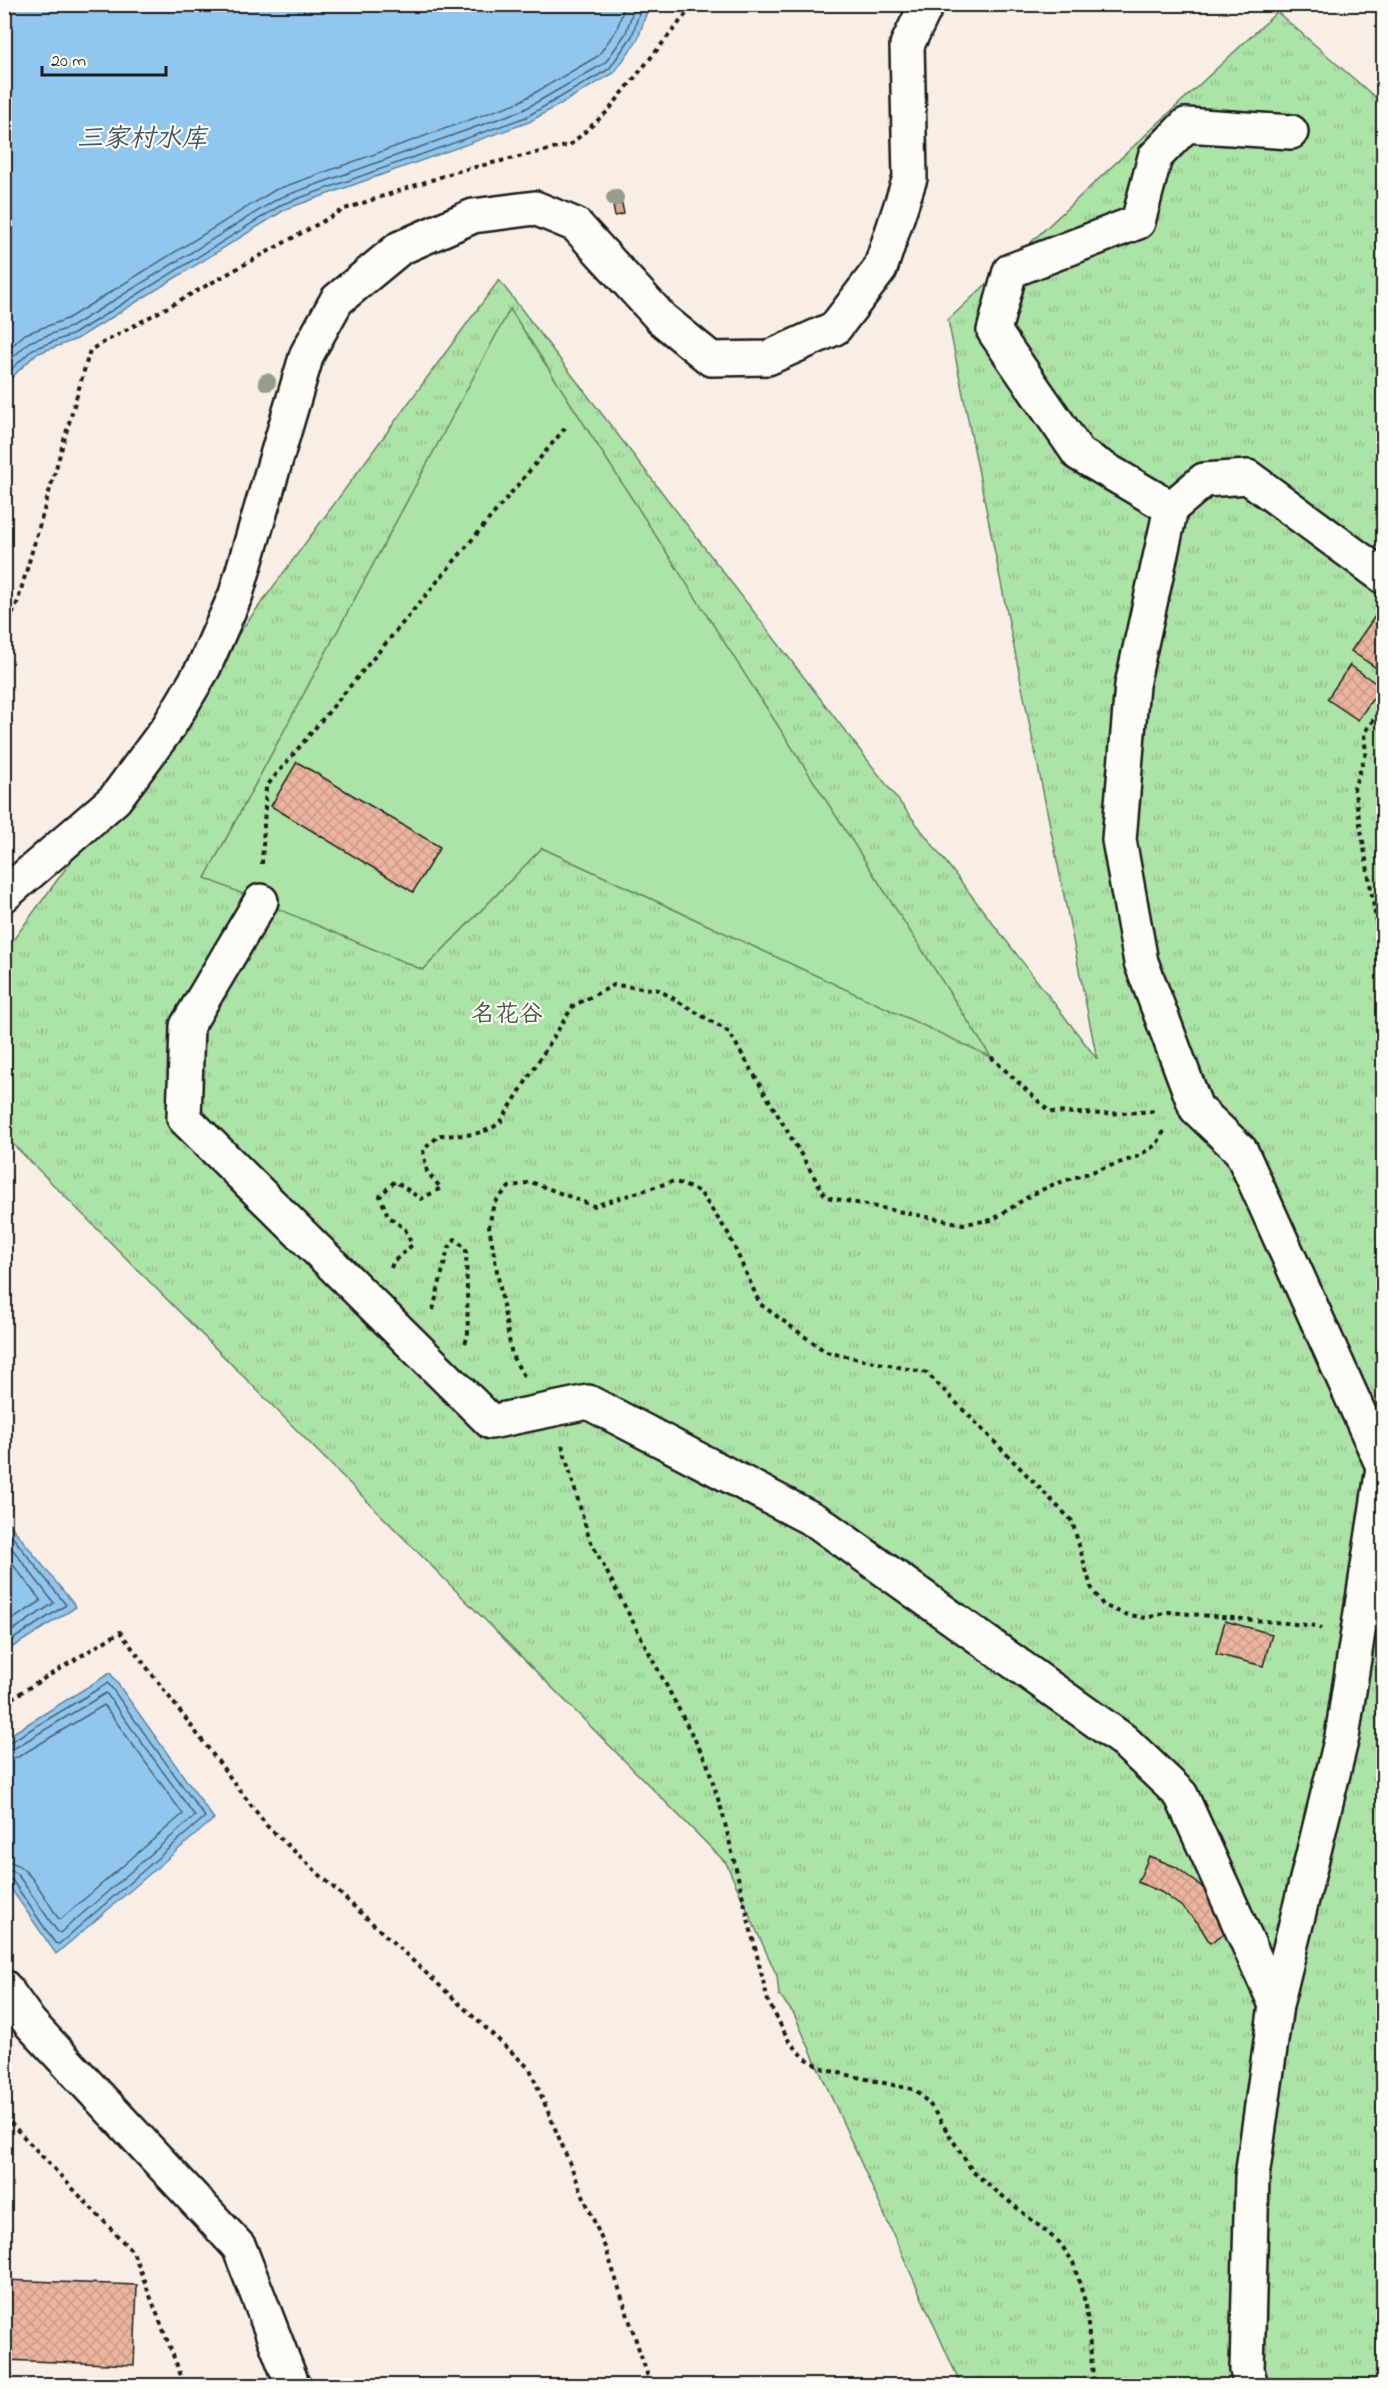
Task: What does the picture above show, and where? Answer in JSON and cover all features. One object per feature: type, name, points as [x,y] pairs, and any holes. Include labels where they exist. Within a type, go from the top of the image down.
[{"type":"street","points":[[4,895],[115,799],[169,726],[204,667],[236,594],[307,354],[337,300],[400,248],[473,216],[535,208],[576,225],[662,319],[711,358],[768,358],[835,328],[880,268],[910,178],[907,45],[927,4]]},
{"type":"street","points":[[1171,508],[1078,454],[1000,341],[994,331],[1010,271],[1138,222],[1155,157],[1186,125],[1291,132]]},
{"type":"street","points":[[1251,2385],[1247,2370],[1252,2177],[1276,2005],[1342,1737],[1383,1462],[1241,1151],[1196,1108],[1141,962],[1119,840],[1131,685],[1171,508],[1204,480],[1248,477],[1383,577]]},
{"type":"street","points":[[261,901],[187,1026],[184,1118],[491,1422],[588,1402],[818,1522],[1123,1740],[1181,1795],[1276,2005]]},
{"type":"street","points":[[4,1987],[30,2023],[239,2247],[293,2385]]},
{"type":"path","points":[[261,901],[266,787],[566,428]]},
{"type":"path","points":[[1383,705],[1364,734],[1366,753],[1354,788],[1383,967]]},
{"type":"path","points":[[392,1324],[386,1283],[393,1262],[412,1245],[405,1229],[388,1216],[380,1196],[395,1181],[421,1199],[441,1188],[427,1172],[423,1150],[440,1135],[463,1137],[488,1131],[500,1123],[573,1006],[614,984],[659,990],[729,1032],[826,1197],[963,1224],[992,1220],[1052,1185],[1137,1157],[1157,1144],[1168,1124],[1196,1108]]},
{"type":"path","points":[[991,1057],[1050,1112],[1105,1114],[1196,1108]]},
{"type":"path","points":[[1094,2385],[1086,2306],[1072,2262],[1060,2243],[973,2172],[931,2106],[916,2090],[826,2070],[806,2058],[789,2041],[768,2001],[723,1815],[708,1763],[589,1538],[557,1429],[512,1356],[489,1226],[494,1203],[509,1187],[531,1182],[594,1206],[674,1181],[699,1192],[728,1233],[760,1304],[826,1352],[927,1373],[1072,1521],[1090,1587],[1103,1605],[1124,1614],[1146,1618],[1169,1612],[1317,1626],[1355,1646]]},
{"type":"path","points":[[423,1354],[448,1249],[455,1239],[466,1249],[468,1335],[454,1385]]},
{"type":"path","points":[[4,1702],[120,1632],[267,1826],[530,2069],[607,2252],[651,2385]]},
{"type":"path","points":[[4,2116],[133,2253],[185,2385]]},
{"type":"green space","name":"名花谷","points":[[1277,12],[1383,104],[1383,2385],[961,2385],[794,2014],[779,1995],[777,1976],[726,1863],[5,1136],[5,951],[499,280],[1097,1059],[948,320]]},
{"type":"green space","points":[[510,309],[991,1057],[542,848],[423,970],[205,878]]},
{"type":"water","name":"三家村水库","points":[[5,4],[649,5],[638,39],[614,73],[529,122],[286,209],[77,339],[36,354],[7,382],[5,389]]},
{"type":"water","points":[[4,1517],[76,1607],[5,1652],[4,1652]]},
{"type":"water","points":[[110,1673],[214,1819],[56,1954],[5,1880],[5,1738]]},
{"type":"building","points":[[622,204],[624,214],[615,216],[613,206]]},
{"type":"building","points":[[1384,603],[1384,667],[1381,671],[1351,651]]},
{"type":"building","points":[[1350,665],[1381,687],[1358,720],[1327,699]]},
{"type":"building","points":[[297,762],[440,847],[413,892],[271,806]]},
{"type":"building","points":[[1225,1621],[1272,1634],[1263,1666],[1216,1654]]},
{"type":"building","points":[[1149,1856],[1176,1867],[1201,1886],[1220,1906],[1233,1928],[1210,1943],[1198,1923],[1182,1907],[1161,1892],[1138,1882]]},
{"type":"building","points":[[4,2280],[137,2285],[134,2365],[4,2360]]}]
